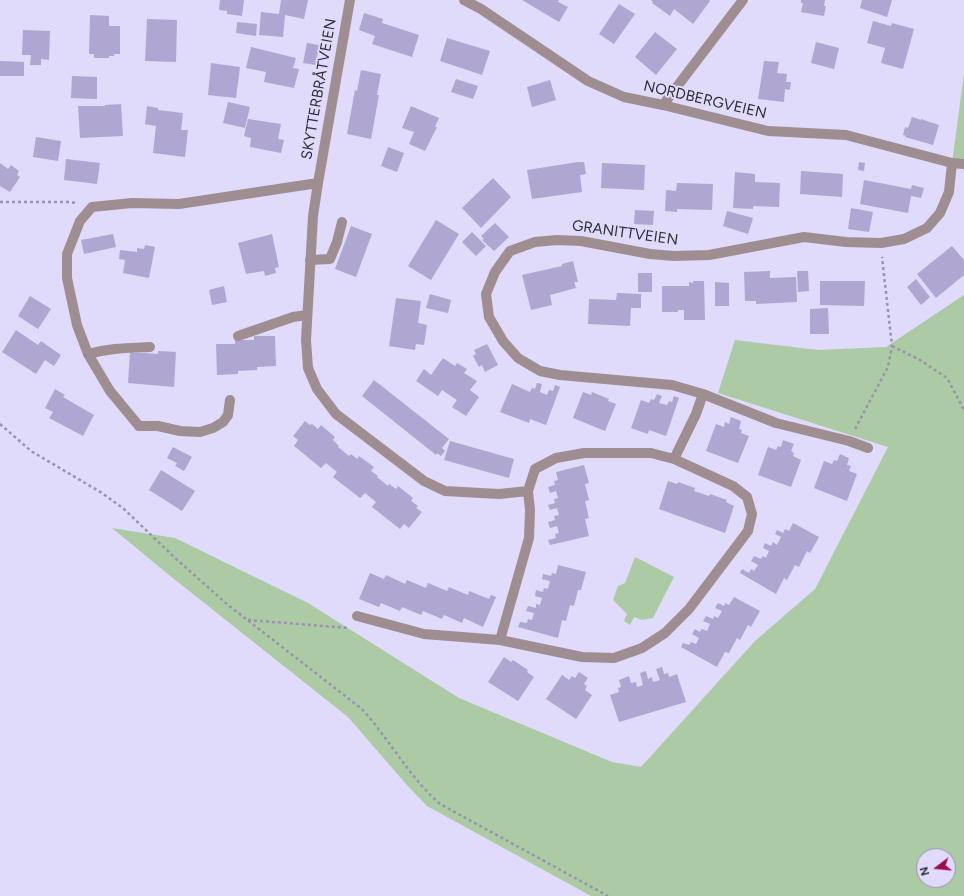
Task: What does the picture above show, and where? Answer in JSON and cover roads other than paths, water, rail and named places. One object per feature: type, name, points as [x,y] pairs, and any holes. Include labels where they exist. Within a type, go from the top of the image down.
[{"type":"street","name":"SKYTTERBRÅTVEIEN","points":[[350,0],[313,216],[306,340],[308,368],[317,388],[336,414],[424,482],[445,491],[499,494],[528,491]]},
{"type":"street","name":"NORDBERGVEIEN","points":[[464,0],[481,9],[588,81],[624,97],[768,131],[846,135],[952,163],[964,164]]},
{"type":"street","points":[[663,105],[743,0]]},
{"type":"street","name":"GRANITTVEIEN","points":[[868,448],[849,441],[776,423],[703,394],[672,385],[540,371],[518,358],[503,341],[489,317],[486,294],[495,272],[510,251],[534,242],[557,240],[581,241],[650,254],[674,256],[709,255],[804,237],[846,242],[881,243],[904,239],[926,228],[940,213],[949,192],[952,163]]},
{"type":"street","name":"SKYTTERBRÅTVEIEN","points":[[88,354],[77,325],[68,285],[67,254],[80,221],[92,207],[132,203],[179,204],[318,183]]},
{"type":"street","points":[[310,260],[330,259],[337,242],[342,222]]},
{"type":"street","points":[[238,336],[293,317],[307,315]]},
{"type":"street","points":[[150,347],[119,348],[88,354],[110,392],[139,426],[158,426],[180,431],[200,432],[213,428],[223,422],[228,415],[230,400]]},
{"type":"street","points":[[674,460],[696,414],[703,394]]},
{"type":"street","points":[[357,616],[424,634],[500,640],[582,657],[614,658],[642,648],[665,633],[689,609],[748,531],[752,514],[747,497],[733,486],[674,460],[651,453],[584,453],[556,458],[535,469],[528,491],[530,510],[529,538],[500,640]]}]
